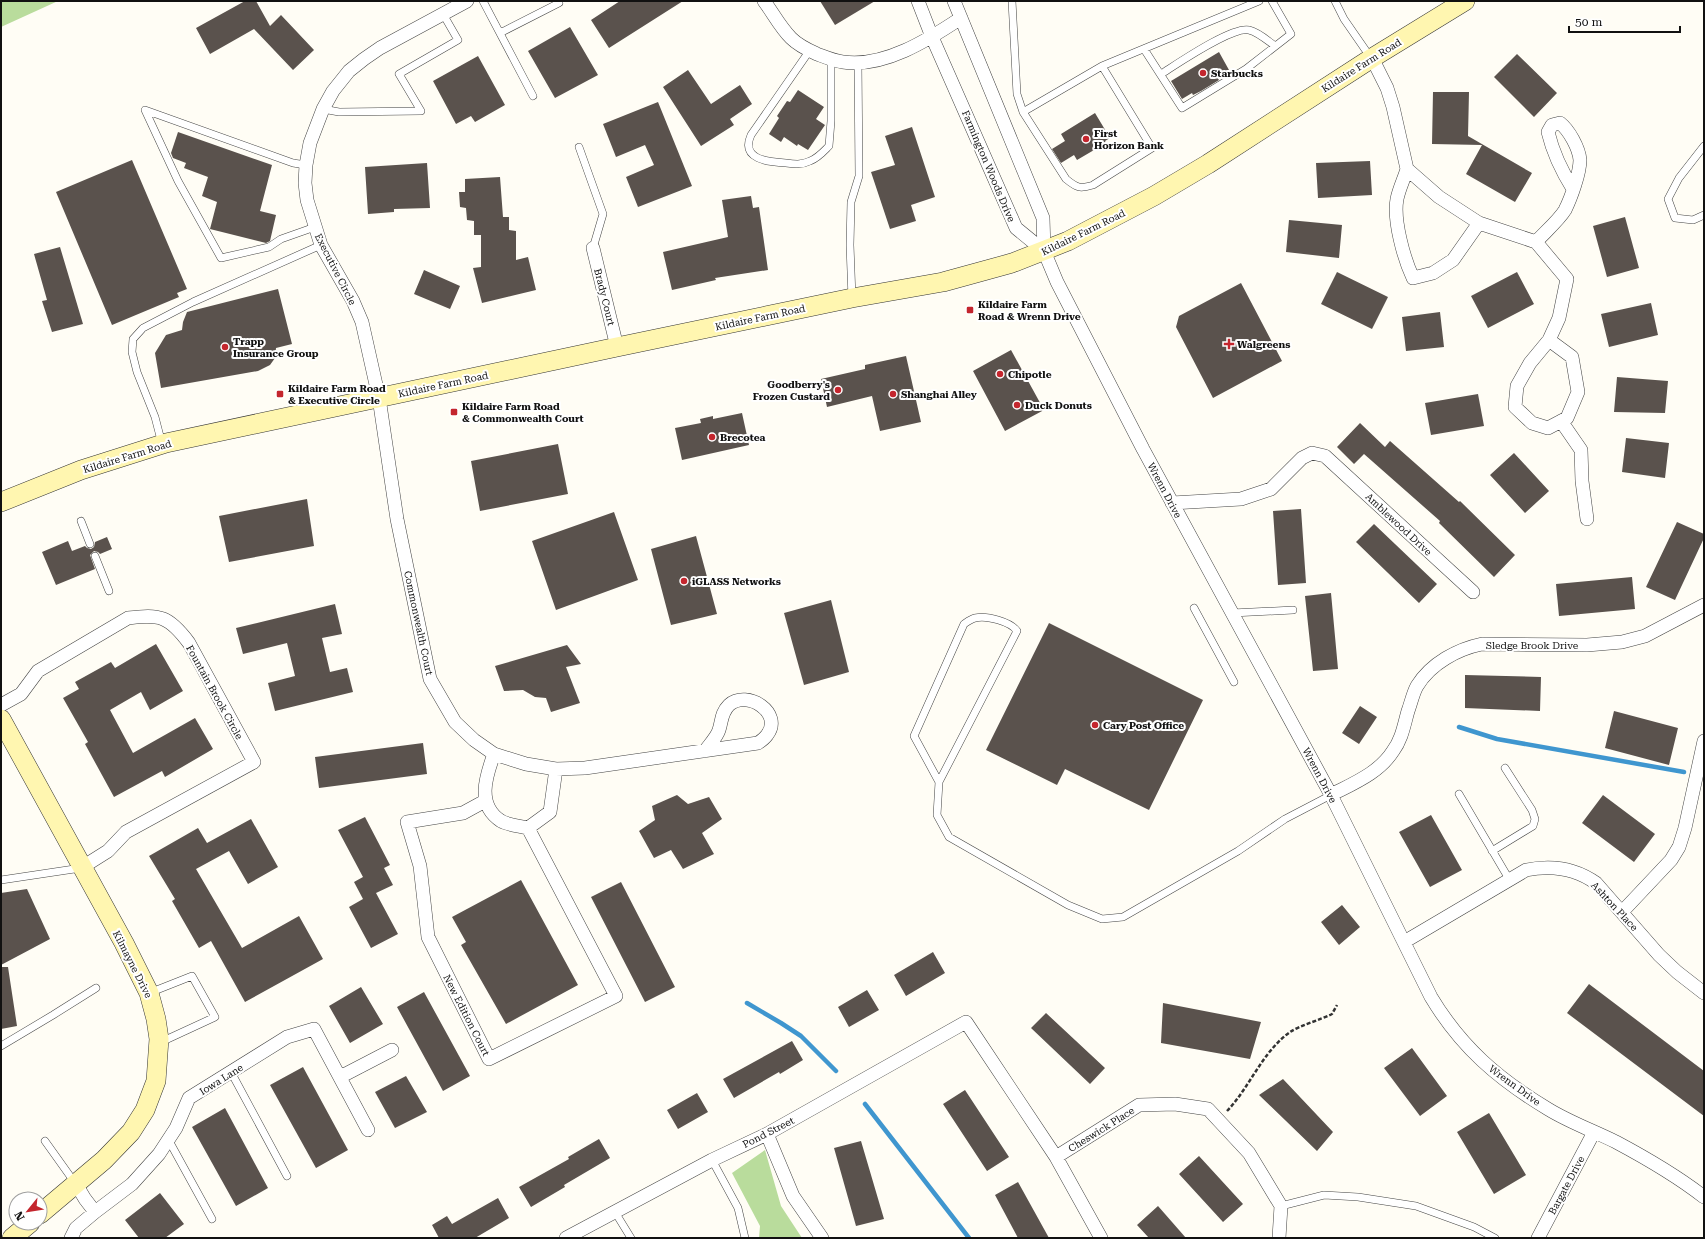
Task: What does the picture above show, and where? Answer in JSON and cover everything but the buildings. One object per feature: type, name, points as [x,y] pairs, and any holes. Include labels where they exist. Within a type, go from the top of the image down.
[{"type":"main road","name":"Kildaire Farm Road","points":[[1,502],[81,470],[162,444],[852,298],[942,282],[1012,262],[1044,251],[1108,221],[1154,196],[1208,164],[1372,58],[1465,1]]},
{"type":"main road","name":"Kilmayne Drive","points":[[1,719],[81,868],[124,943],[149,993],[156,1019],[159,1043],[156,1081],[145,1110],[131,1132],[117,1148],[48,1207]]},
{"type":"main road","points":[[12,1238],[20,1231]]},
{"type":"street","name":"Executive Circle","points":[[379,398],[362,322],[353,302],[321,245],[307,200],[305,183],[306,165],[310,143],[323,109],[333,91],[349,71],[380,48],[447,8],[467,1]]},
{"type":"street","points":[[764,1],[792,39],[831,60],[843,62],[858,63],[886,57],[906,50],[932,37],[961,18]]},
{"type":"street","name":"Farmington Woods Drive","points":[[918,1],[932,37],[1016,228],[1044,251]]},
{"type":"street","points":[[954,1],[1043,218],[1044,251]]},
{"type":"street","points":[[1372,58],[1387,88],[1393,107],[1407,169],[1397,200],[1398,231],[1408,268],[1413,278],[1432,273],[1453,260],[1479,223]]},
{"type":"street","points":[[1407,169],[1439,197],[1479,223],[1536,242],[1567,279],[1559,318],[1549,340],[1530,363],[1517,386],[1516,407],[1532,423],[1548,428],[1567,418],[1578,392],[1572,357],[1549,340]]},
{"type":"street","points":[[1536,242],[1564,211],[1573,189]]},
{"type":"street","name":"Brady Court","points":[[593,248],[617,347]]},
{"type":"street","name":"Wrenn Drive","points":[[1044,251],[1061,289],[1172,503],[1331,795],[1431,997],[1445,1021],[1473,1054],[1506,1082],[1549,1110],[1618,1143],[1673,1175],[1704,1197]]},
{"type":"street","name":"Commonwealth Court","points":[[379,398],[397,519],[430,678],[455,722],[474,740],[494,754],[526,764],[556,769],[585,768],[758,744],[768,734],[771,724],[770,715],[763,706],[752,701],[741,699],[730,704],[722,714],[719,732],[705,751]]},
{"type":"street","points":[[1561,421],[1581,450],[1582,481],[1587,519]]},
{"type":"street","name":"Amblewood Drive","points":[[1172,503],[1241,499],[1270,489],[1302,458],[1312,453],[1325,456],[1473,592]]},
{"type":"street","name":"Sledge Brook Drive","points":[[1331,795],[1374,771],[1385,762],[1402,736],[1417,686],[1429,670],[1467,647],[1482,644],[1586,645],[1622,642],[1645,636],[1704,605]]},
{"type":"street","name":"Fountain Brook Circle","points":[[1,705],[21,694],[38,671],[128,618],[145,616],[164,618],[177,627],[189,643],[254,762],[126,832],[108,851],[81,868]]},
{"type":"street","points":[[1622,912],[1671,860],[1679,846],[1685,828],[1704,741]]},
{"type":"street","points":[[494,754],[484,787],[485,801],[493,813],[502,821],[528,828],[550,812],[556,769]]},
{"type":"street","name":"New Edition Court","points":[[485,801],[463,813],[408,822],[420,866],[428,937],[489,1059],[616,996],[528,828]]},
{"type":"street","name":"Ashton Place","points":[[1404,942],[1526,870],[1538,868],[1572,870],[1586,876],[1596,883],[1659,955],[1677,972],[1704,993]]},
{"type":"street","name":"Pond Street","points":[[566,1238],[712,1160],[767,1134],[966,1022],[1056,1157]]},
{"type":"street","name":"Iowa Lane","points":[[71,1238],[76,1228],[132,1184],[159,1154],[176,1128],[190,1098],[287,1037],[314,1029],[368,1130]]},
{"type":"street","points":[[340,1077],[392,1050]]},
{"type":"street","name":"Cheswick Place","points":[[1056,1157],[1139,1105],[1175,1104],[1208,1109],[1249,1153],[1280,1206]]},
{"type":"street","name":"Bargate Drive","points":[[1538,1238],[1594,1132]]},
{"type":"street","points":[[767,1134],[793,1196],[822,1238]]},
{"type":"street","points":[[1056,1157],[1101,1238]]},
{"type":"street","points":[[76,1184],[95,1212]]},
{"type":"street","points":[[1279,1238],[1280,1206]]},
{"type":"lane","points":[[483,1],[533,96]]},
{"type":"lane","points":[[1012,1],[1017,94],[1023,112],[1066,179],[1075,186],[1084,188],[1093,185],[1152,148],[1102,66]]},
{"type":"lane","points":[[1023,112],[1102,66],[1259,1]]},
{"type":"lane","points":[[1144,49],[1182,108],[1246,69],[1291,34],[1272,1]]},
{"type":"lane","points":[[1335,1],[1344,19],[1372,58]]},
{"type":"lane","points":[[500,33],[559,3]]},
{"type":"lane","points":[[323,109],[339,112],[421,111],[399,74],[458,40],[447,8]]},
{"type":"lane","points":[[1161,74],[1211,43],[1240,30],[1247,29],[1255,31],[1275,46]]},
{"type":"lane","points":[[810,50],[751,135],[748,142],[749,146],[754,156],[761,161],[801,164],[810,162],[818,157],[829,146],[831,120],[831,60]]},
{"type":"lane","points":[[852,298],[850,245],[851,202],[858,176],[858,63]]},
{"type":"lane","points":[[306,165],[293,163],[145,110],[178,181],[221,258],[269,247],[281,238],[315,228]]},
{"type":"lane","points":[[1704,146],[1679,178],[1668,199],[1675,218],[1693,220],[1704,215]]},
{"type":"lane","points":[[579,147],[604,214],[593,248]]},
{"type":"lane","points":[[162,444],[155,417],[137,372],[132,352],[133,339],[143,328],[193,302],[321,245]]},
{"type":"lane","points":[[81,521],[90,544]]},
{"type":"lane","points":[[95,556],[109,591]]},
{"type":"lane","points":[[1194,608],[1234,682]]},
{"type":"lane","points":[[1232,613],[1293,610]]},
{"type":"lane","points":[[939,782],[914,736],[964,624],[975,618],[990,617],[1014,627],[1017,632],[939,782],[936,815],[949,837],[1068,904],[1102,919],[1123,917],[1238,851],[1285,820],[1331,795]]},
{"type":"lane","points":[[1492,851],[1533,826],[1535,819],[1532,810],[1505,768]]},
{"type":"lane","points":[[1459,794],[1509,879]]},
{"type":"lane","points":[[1,880],[81,868]]},
{"type":"lane","points":[[149,993],[192,976],[215,1017],[159,1043]]},
{"type":"lane","points":[[1,1046],[96,988]]},
{"type":"lane","points":[[231,1072],[287,1176]]},
{"type":"lane","points":[[168,1139],[212,1219]]},
{"type":"lane","points":[[45,1141],[76,1184]]},
{"type":"lane","points":[[712,1160],[738,1208],[745,1238]]},
{"type":"lane","points":[[1280,1206],[1324,1195],[1365,1198],[1416,1206],[1474,1227],[1495,1238]]},
{"type":"lane","points":[[615,1212],[631,1238]]},
{"type":"path","points":[[1218,1120],[1236,1102],[1272,1049],[1290,1032],[1332,1014],[1337,1005]]},
{"type":"green space","points":[[1,1],[58,1],[1,27]]},
{"type":"green space","points":[[765,1150],[781,1206],[802,1238],[759,1238],[760,1226],[732,1173]]},
{"type":"waterway","points":[[1459,727],[1497,739],[1684,772]]},
{"type":"waterway","points":[[747,1003],[801,1036],[836,1071]]},
{"type":"waterway","points":[[865,1104],[969,1238]]},
{"type":"place","name":"Starbucks","points":[[1203,73]]},
{"type":"place","name":"First Horizon Bank","points":[[1086,139]]},
{"type":"place","name":"Kildaire Farm Road & Wrenn Drive","points":[[970,310]]},
{"type":"place","name":"Walgreens","points":[[1229,344]]},
{"type":"place","name":"Trapp Insurance Group","points":[[225,347]]},
{"type":"place","name":"Chipotle","points":[[1000,374]]},
{"type":"place","name":"Goodberry's Frozen Custard","points":[[838,390]]},
{"type":"place","name":"Kildaire Farm Road & Executive Circle","points":[[280,394]]},
{"type":"place","name":"Shanghai Alley","points":[[893,394]]},
{"type":"place","name":"Duck Donuts","points":[[1017,405]]},
{"type":"place","name":"Kildaire Farm Road & Commonwealth Court","points":[[454,412]]},
{"type":"place","name":"Brecotea","points":[[712,437]]},
{"type":"place","name":"iGLASS Networks","points":[[684,581]]},
{"type":"place","name":"Cary Post Office","points":[[1095,725]]}]
